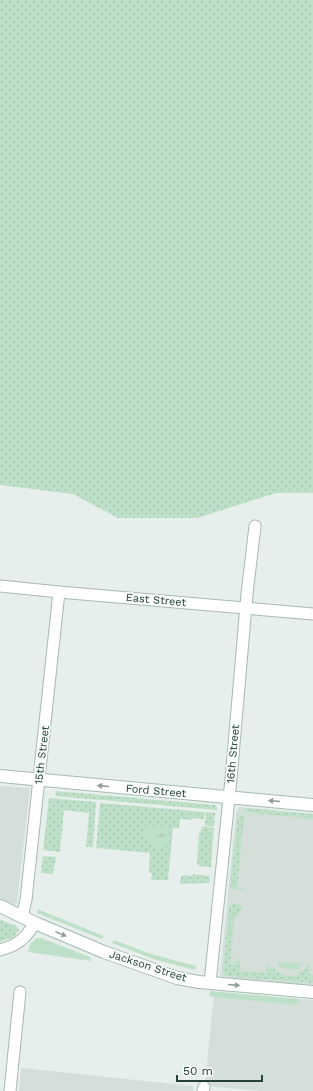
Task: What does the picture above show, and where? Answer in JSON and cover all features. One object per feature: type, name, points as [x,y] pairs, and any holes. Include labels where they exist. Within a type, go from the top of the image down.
[{"type":"main road","name":"Ford Street","points":[[0,776],[313,805]]},
{"type":"main road","name":"Jackson Street","points":[[0,906],[35,923],[104,952],[178,978],[210,983],[313,992]]},
{"type":"street","name":"16th Street","points":[[210,983],[255,526]]},
{"type":"street","name":"East Street","points":[[0,586],[313,614]]},
{"type":"street","name":"15th Street","points":[[22,917],[26,900],[59,592]]},
{"type":"street","points":[[0,950],[12,946],[22,940],[29,934],[35,923]]},
{"type":"street","points":[[10,1091],[20,992]]},
{"type":"shaded area","points":[[0,786],[30,788],[17,902],[11,906],[0,902]]},
{"type":"shaded area","points":[[239,807],[313,814],[313,988],[224,979],[220,975],[236,813]]},
{"type":"shaded area","points":[[214,992],[313,1000],[313,1091],[260,1091],[205,1086]]},
{"type":"shaded area","points":[[21,1068],[193,1086],[193,1091],[19,1091]]},
{"type":"green space","points":[[0,0],[313,0],[313,493],[276,493],[197,518],[118,518],[73,494],[0,485]]},
{"type":"green space","points":[[56,791],[215,805],[217,810],[55,796]]},
{"type":"green space","points":[[49,798],[96,802],[93,847],[86,847],[89,813],[64,810],[60,852],[43,850]]},
{"type":"green space","points":[[100,803],[205,812],[204,819],[180,819],[179,828],[173,828],[168,880],[151,880],[152,873],[149,873],[150,853],[96,848]]},
{"type":"green space","points":[[244,808],[313,814],[313,819],[244,812]]},
{"type":"green space","points":[[206,812],[215,813],[214,827],[205,825]]},
{"type":"green space","points":[[238,815],[244,816],[237,888],[246,890],[233,889],[230,886]]},
{"type":"green space","points":[[202,827],[214,828],[211,867],[200,866],[197,864],[199,833],[201,833]]},
{"type":"green space","points":[[147,828],[169,828],[165,849],[155,846],[144,832]]},
{"type":"green space","points":[[43,856],[56,857],[53,874],[41,873]]},
{"type":"green space","points":[[193,874],[210,876],[209,883],[179,884],[182,875],[192,876]]},
{"type":"green space","points":[[232,904],[239,904],[243,908],[234,919],[230,966],[240,958],[240,971],[266,973],[267,965],[278,972],[289,976],[294,976],[299,974],[308,964],[310,964],[309,974],[313,975],[313,983],[224,975],[223,970],[229,907]]},
{"type":"green space","points":[[37,909],[104,936],[102,939],[37,913]]},
{"type":"green space","points":[[0,920],[16,926],[19,930],[14,937],[0,942]]},
{"type":"green space","points":[[37,938],[41,938],[90,957],[91,961],[28,952],[30,944]]},
{"type":"green space","points":[[114,940],[151,954],[196,966],[195,970],[156,960],[112,943]]},
{"type":"green space","points":[[279,962],[302,963],[298,969],[292,969],[277,965]]},
{"type":"green space","points":[[210,991],[297,999],[300,1002],[299,1005],[223,998],[209,996]]}]
